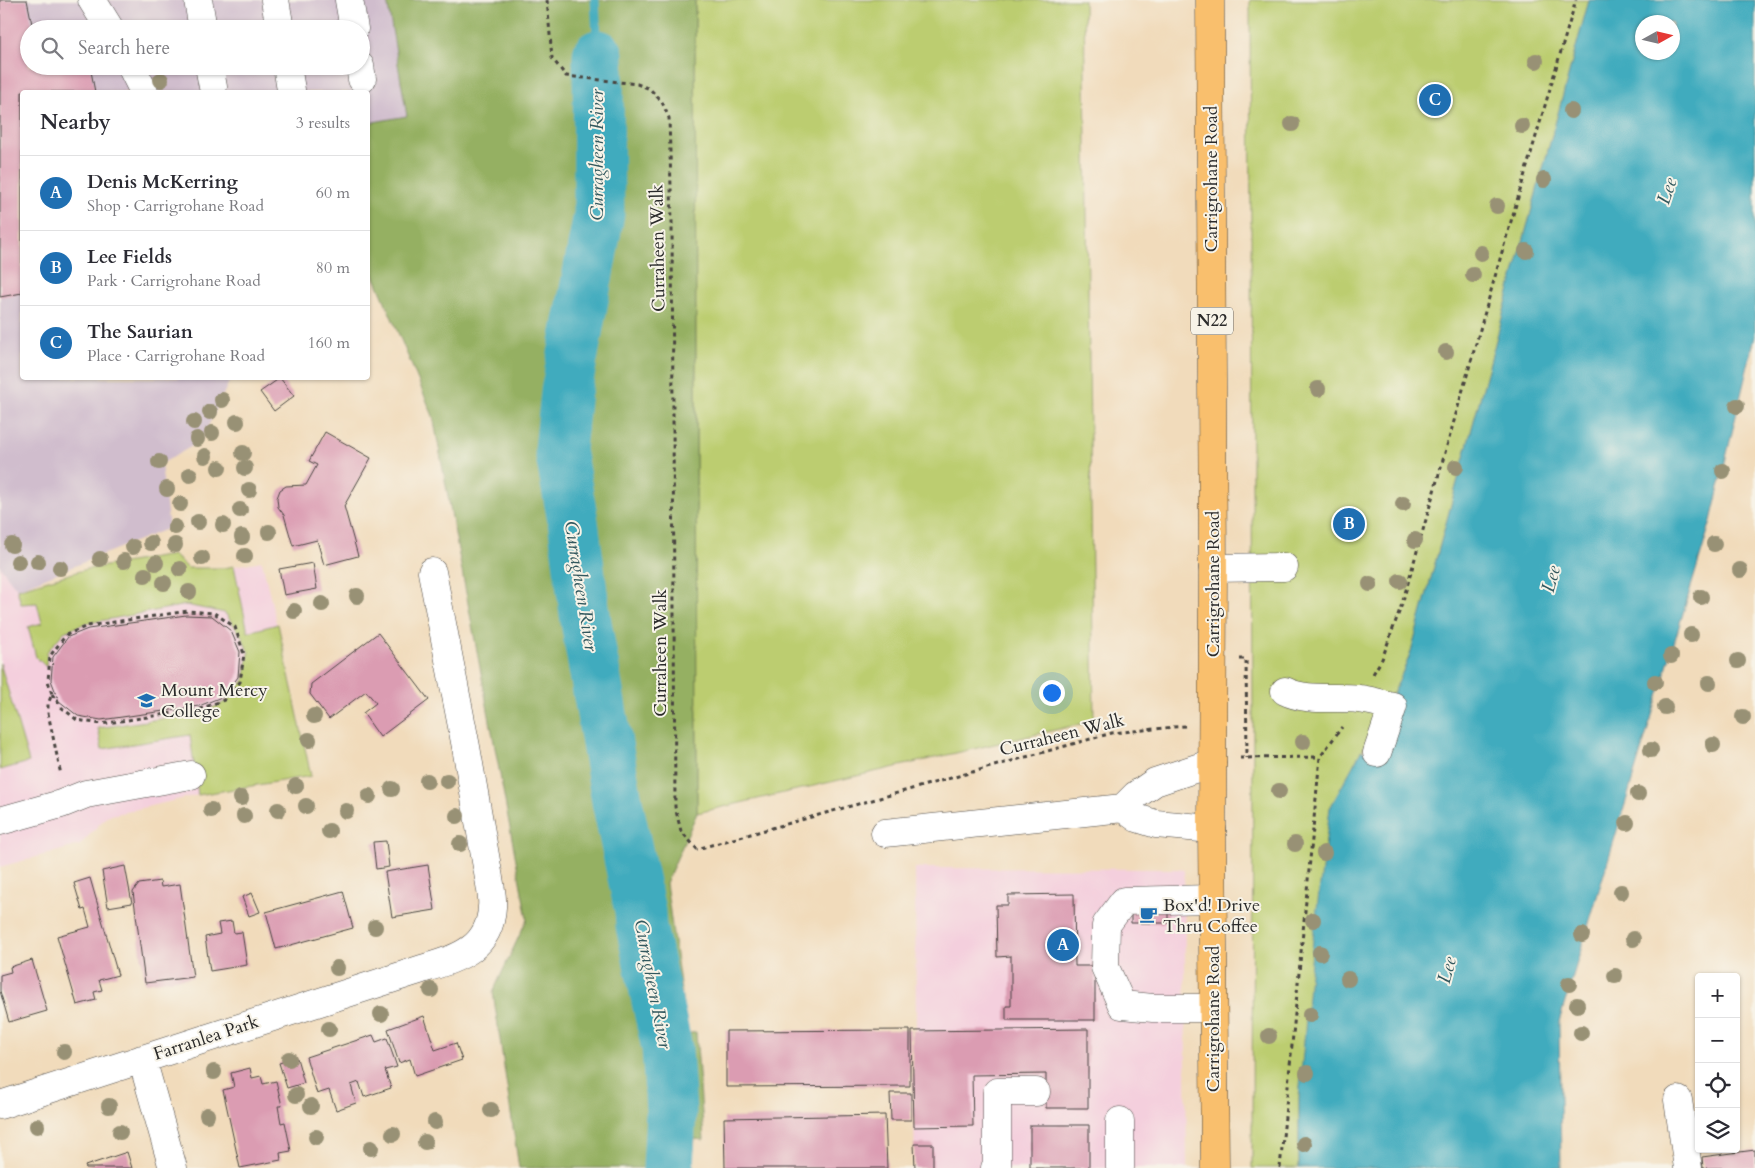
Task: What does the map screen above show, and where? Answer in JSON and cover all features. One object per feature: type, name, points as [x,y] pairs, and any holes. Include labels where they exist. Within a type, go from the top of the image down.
[{"type":"highway","name":"Carrigrohane Road","points":[[1210,0],[1213,568],[1212,899],[1215,1168]]},
{"type":"street","points":[[92,0],[104,20]]},
{"type":"street","points":[[198,0],[201,20]]},
{"type":"street","points":[[275,0],[278,20]]},
{"type":"street","points":[[349,0],[352,20]]},
{"type":"street","points":[[136,75],[143,90]]},
{"type":"street","points":[[1213,568],[1284,567]]},
{"type":"street","name":"Farranlea Park","points":[[0,1105],[460,956],[471,950],[478,943],[490,924],[493,906],[466,747],[432,572]]},
{"type":"street","points":[[1285,692],[1292,695],[1359,699],[1393,706],[1377,753]]},
{"type":"street","points":[[885,833],[1123,808],[1136,795],[1155,782],[1212,761]]},
{"type":"street","points":[[0,821],[61,804],[86,794],[191,775]]},
{"type":"street","points":[[1123,808],[1137,818],[1156,824],[1212,829]]},
{"type":"street","points":[[1212,899],[1124,901],[1106,925],[1105,967],[1122,1004],[1153,1008],[1213,1008]]},
{"type":"street","points":[[142,1059],[173,1168]]},
{"type":"street","points":[[995,1168],[997,1168],[997,1092],[1036,1092]]},
{"type":"street","points":[[1678,1100],[1688,1168]]},
{"type":"street","points":[[1120,1122],[1120,1168]]},
{"type":"path","name":"Curraheen Walk","points":[[547,0],[552,58],[566,76],[637,84],[650,89],[662,102],[670,118],[675,807],[681,831],[697,849],[1112,733],[1192,725],[1212,732]]},
{"type":"path","points":[[1280,1168],[1320,758],[1346,722],[1382,659],[1402,604],[1576,0]]},
{"type":"path","points":[[52,694],[61,707],[77,720],[101,724],[200,709],[224,700],[240,682],[244,654],[235,627],[214,613],[188,611],[87,626],[66,634],[50,656],[48,681],[52,694],[48,704],[48,713],[61,777]]},
{"type":"path","points":[[1240,659],[1246,659],[1247,758]]},
{"type":"path","points":[[1212,761],[1247,758],[1320,758]]},
{"type":"shaded area","points":[[0,0],[387,0],[407,116],[370,123],[370,90],[20,90],[20,380],[230,380],[201,441],[161,464],[169,528],[17,589],[0,566]]},
{"type":"shaded area","name":"Mount Mercy College","points":[[173,555],[188,568],[224,568],[262,561],[311,776],[198,795],[107,816],[80,845],[0,867],[0,566],[18,589],[87,569]]},
{"type":"shaded area","points":[[915,868],[1184,869],[1187,1168],[914,1168],[916,1031]]},
{"type":"green space","points":[[387,0],[695,0],[697,813],[666,883],[687,1034],[696,1032],[704,1140],[695,1139],[692,1168],[519,1168],[493,992],[527,919],[433,416],[370,266],[370,123],[407,116]]},
{"type":"green space","points":[[695,0],[1084,0],[1094,721],[697,813]]},
{"type":"green space","points":[[1250,0],[1589,0],[1410,655],[1391,699],[1330,808],[1299,1098],[1299,1168],[1252,1168],[1253,712]]},
{"type":"green space","points":[[173,555],[188,568],[224,568],[234,566],[248,632],[278,624],[311,776],[198,795],[190,735],[102,749],[98,728],[201,713],[227,701],[244,680],[249,653],[241,635],[225,613],[186,605],[84,624],[64,632],[47,652],[46,667],[36,657],[28,627],[42,623],[37,603],[21,604],[17,589],[87,569]]},
{"type":"green space","points":[[0,663],[29,762],[0,770]]},
{"type":"water","name":"Lee","points":[[1589,0],[1755,0],[1755,336],[1711,521],[1559,1022],[1561,1168],[1299,1168],[1299,1098],[1313,939],[1330,808],[1361,751],[1377,753],[1391,699],[1410,655]]},
{"type":"building","points":[[0,0],[27,0],[31,20],[20,20],[20,75],[92,75],[95,90],[20,90],[20,293],[0,297]]},
{"type":"building","points":[[277,380],[282,380],[294,396],[274,411],[260,392]]},
{"type":"building","points":[[325,432],[371,458],[344,506],[358,556],[324,565],[317,540],[293,546],[284,515],[278,507],[277,498],[280,490],[286,486],[306,485],[317,465],[309,461]]},
{"type":"building","points":[[313,563],[317,589],[284,595],[279,569]]},
{"type":"building","points":[[186,615],[212,616],[231,631],[240,652],[238,677],[224,696],[199,706],[101,720],[78,716],[59,701],[51,680],[53,657],[68,637],[88,629]]},
{"type":"building","points":[[378,633],[429,700],[380,737],[363,713],[376,703],[366,691],[329,719],[310,694],[311,684]]},
{"type":"building","points":[[386,841],[389,867],[376,869],[373,842]]},
{"type":"building","points":[[428,865],[435,910],[392,917],[385,872]]},
{"type":"building","points":[[125,866],[132,903],[108,907],[102,871]]},
{"type":"building","points":[[90,878],[118,975],[99,980],[102,990],[94,992],[96,1000],[77,1005],[57,936],[90,927],[85,909],[82,910],[74,883]]},
{"type":"building","points":[[160,881],[161,887],[180,884],[193,977],[145,983],[133,892],[139,884]]},
{"type":"building","points":[[343,891],[353,928],[276,949],[266,912]]},
{"type":"building","points":[[252,893],[260,912],[249,916],[242,897]]},
{"type":"building","points":[[1074,894],[1075,966],[1095,966],[1095,1020],[1006,1020],[1006,1006],[1011,1006],[1011,956],[997,957],[996,905],[1008,905],[1008,895]]},
{"type":"building","name":"Box'd! Drive Thru Coffee","points":[[1131,907],[1168,907],[1168,923],[1131,923]]},
{"type":"building","points":[[232,921],[234,933],[242,932],[247,965],[210,971],[205,937],[220,934],[218,923]]},
{"type":"building","points":[[32,960],[47,1011],[9,1022],[0,991],[0,975],[11,972],[10,967]]},
{"type":"building","points":[[424,1016],[435,1050],[456,1043],[462,1060],[415,1076],[410,1059],[399,1063],[388,1029]]},
{"type":"building","points":[[1088,1029],[1088,1108],[1046,1108],[1046,1074],[972,1075],[973,1126],[914,1127],[912,1031]]},
{"type":"building","points":[[910,1030],[910,1086],[726,1087],[726,1031]]},
{"type":"building","points":[[373,1035],[376,1042],[387,1038],[397,1067],[385,1070],[391,1088],[364,1097],[359,1082],[351,1085],[356,1103],[336,1110],[329,1090],[317,1094],[306,1057]]},
{"type":"building","points":[[297,1058],[304,1083],[287,1088],[279,1063]]},
{"type":"building","points":[[250,1068],[252,1078],[261,1076],[263,1084],[276,1081],[282,1106],[278,1106],[281,1123],[285,1122],[291,1151],[280,1153],[281,1160],[240,1168],[223,1090],[234,1087],[231,1073]]},
{"type":"building","points":[[890,1093],[911,1093],[911,1120],[891,1120]]},
{"type":"building","points":[[885,1115],[887,1168],[725,1168],[724,1118]]},
{"type":"building","points":[[1030,1125],[1089,1125],[1089,1168],[1030,1168]]},
{"type":"building","points":[[914,1144],[933,1144],[933,1168],[915,1168]]},
{"type":"building","points":[[1755,1150],[1755,1168],[1703,1168],[1702,1157]]},
{"type":"building","points":[[127,1152],[132,1168],[86,1168],[85,1166]]},
{"type":"waterway","name":"Curragheen River","points":[[595,0],[598,55]]},
{"type":"waterway","name":"Curragheen River","points":[[598,55],[599,214],[566,392],[560,450],[573,521],[586,622],[617,801],[667,1048],[671,1111],[668,1168]]},
{"type":"place","name":"The Saurian","points":[[1435,100]]},
{"type":"place","name":"Lee Fields","points":[[1349,524]]},
{"type":"place","name":"Mount Mercy College","points":[[147,700]]},
{"type":"place","name":"Box'd! Drive Thru Coffee","points":[[1149,915]]},
{"type":"place","name":"Denis McKerring","points":[[1063,945]]}]
